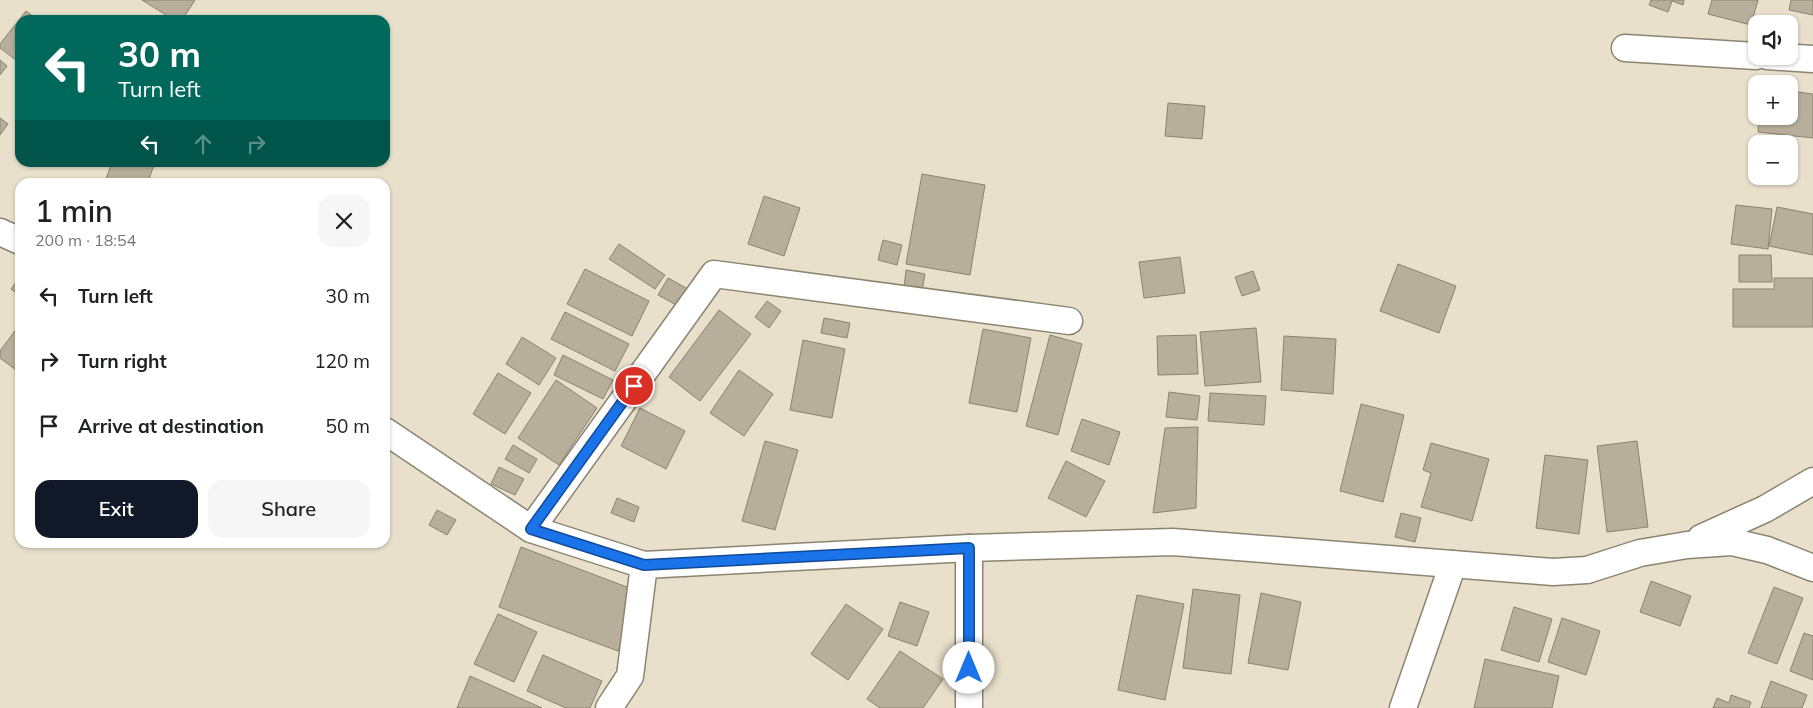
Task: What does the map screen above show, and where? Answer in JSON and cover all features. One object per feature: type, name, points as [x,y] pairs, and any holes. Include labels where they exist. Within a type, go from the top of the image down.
[{"type":"street","points":[[1625,48],[1748,56]]},
{"type":"street","points":[[1798,58],[1813,59]]},
{"type":"street","points":[[0,232],[15,239]]},
{"type":"street","points":[[531,529],[714,274],[1069,321]]},
{"type":"street","points":[[390,434],[531,529],[644,565],[969,548],[1173,542],[1553,572],[1587,570],[1640,553],[1687,545],[1732,542],[1767,550],[1813,568]]},
{"type":"street","points":[[1687,545],[1765,509],[1813,481]]},
{"type":"street","points":[[969,548],[969,708]]},
{"type":"street","points":[[1403,708],[1453,564]]},
{"type":"street","points":[[609,708],[630,676],[644,565]]},
{"type":"building","points":[[142,0],[195,0],[185,15],[166,15]]},
{"type":"building","points":[[1651,0],[1684,0],[1683,5],[1672,1],[1668,12],[1649,5]]},
{"type":"building","points":[[1712,0],[1758,0],[1754,15],[1748,15],[1748,24],[1708,14]]},
{"type":"building","points":[[1791,0],[1813,0],[1813,15],[1789,10]]},
{"type":"building","points":[[26,11],[31,15],[23,15]]},
{"type":"building","points":[[15,25],[15,59],[0,48],[0,44]]},
{"type":"building","points":[[0,60],[7,66],[0,75]]},
{"type":"building","points":[[1798,92],[1813,94],[1813,138],[1758,132],[1758,125],[1798,125]]},
{"type":"building","points":[[1168,103],[1205,106],[1202,139],[1165,136]]},
{"type":"building","points":[[0,118],[8,124],[0,135]]},
{"type":"building","points":[[110,167],[153,167],[149,178],[106,178]]},
{"type":"building","points":[[922,174],[985,185],[970,275],[906,264]]},
{"type":"building","points":[[764,196],[800,208],[784,256],[748,244]]},
{"type":"building","points":[[1736,205],[1772,209],[1768,249],[1731,244]]},
{"type":"building","points":[[1777,207],[1813,214],[1813,255],[1769,246]]},
{"type":"building","points":[[883,240],[902,245],[897,265],[878,260]]},
{"type":"building","points":[[619,244],[665,275],[655,289],[609,259]]},
{"type":"building","points":[[1739,255],[1771,255],[1772,282],[1739,282]]},
{"type":"building","points":[[1180,257],[1185,293],[1144,298],[1139,262]]},
{"type":"building","points":[[1398,264],[1456,286],[1439,333],[1380,311]]},
{"type":"building","points":[[585,269],[649,301],[632,336],[567,304]]},
{"type":"building","points":[[906,270],[925,274],[922,291],[904,288]]},
{"type":"building","points":[[1253,271],[1260,290],[1242,296],[1235,277]]},
{"type":"building","points":[[668,278],[688,289],[678,306],[658,295]]},
{"type":"building","points":[[1774,278],[1813,278],[1813,327],[1733,327],[1733,289],[1774,289]]},
{"type":"building","points":[[15,284],[15,292],[11,289]]},
{"type":"building","points":[[767,301],[781,311],[769,328],[755,317]]},
{"type":"building","points":[[719,310],[751,334],[700,401],[669,377]]},
{"type":"building","points":[[565,312],[629,344],[615,371],[551,339]]},
{"type":"building","points":[[824,318],[850,323],[847,338],[821,333]]},
{"type":"building","points":[[1256,328],[1261,382],[1205,386],[1200,332]]},
{"type":"building","points":[[983,329],[1031,338],[1017,412],[969,403]]},
{"type":"building","points":[[15,331],[15,369],[0,358],[0,351]]},
{"type":"building","points":[[1050,335],[1082,344],[1058,435],[1026,426]]},
{"type":"building","points":[[1196,335],[1198,374],[1158,375],[1157,336]]},
{"type":"building","points":[[1284,336],[1336,339],[1333,394],[1281,390]]},
{"type":"building","points":[[522,337],[556,358],[539,385],[506,364]]},
{"type":"building","points":[[803,340],[845,349],[832,418],[790,410]]},
{"type":"building","points":[[563,355],[613,380],[603,399],[554,375]]},
{"type":"building","points":[[739,370],[773,394],[744,436],[710,413]]},
{"type":"building","points":[[498,373],[531,393],[505,434],[473,414]]},
{"type":"building","points":[[556,380],[597,408],[559,465],[518,438]]},
{"type":"building","points":[[1169,392],[1200,396],[1197,420],[1166,417]]},
{"type":"building","points":[[1210,393],[1266,396],[1264,425],[1208,421]]},
{"type":"building","points":[[1361,404],[1404,415],[1383,502],[1340,491]]},
{"type":"building","points":[[640,408],[685,431],[666,469],[621,446]]},
{"type":"building","points":[[1082,419],[1120,432],[1109,465],[1071,451]]},
{"type":"building","points":[[1198,427],[1196,508],[1153,513],[1165,428]]},
{"type":"building","points":[[765,441],[798,450],[775,530],[742,521]]},
{"type":"building","points":[[1637,441],[1648,527],[1607,532],[1597,446]]},
{"type":"building","points":[[1431,443],[1489,459],[1472,521],[1421,507],[1431,473],[1423,470]]},
{"type":"building","points":[[513,445],[537,459],[529,473],[505,459]]},
{"type":"building","points":[[1545,455],[1588,460],[1579,534],[1536,528]]},
{"type":"building","points":[[1066,461],[1105,481],[1086,517],[1048,498]]},
{"type":"building","points":[[499,467],[524,479],[515,495],[491,484]]},
{"type":"building","points":[[617,498],[639,507],[634,522],[611,513]]},
{"type":"building","points":[[437,510],[456,520],[447,535],[429,525]]},
{"type":"building","points":[[1401,513],[1421,518],[1415,542],[1395,537]]},
{"type":"building","points":[[521,547],[640,592],[618,651],[499,607]]},
{"type":"building","points":[[1651,581],[1691,596],[1680,626],[1640,612]]},
{"type":"building","points":[[1774,587],[1803,598],[1777,664],[1748,653]]},
{"type":"building","points":[[1193,589],[1240,595],[1231,674],[1183,668]]},
{"type":"building","points":[[1261,593],[1301,602],[1288,670],[1248,663]]},
{"type":"building","points":[[1137,595],[1184,604],[1165,700],[1118,690]]},
{"type":"building","points":[[900,602],[929,612],[917,646],[888,636]]},
{"type":"building","points":[[846,604],[883,629],[848,680],[811,654]]},
{"type":"building","points":[[1514,607],[1552,619],[1539,662],[1501,650]]},
{"type":"building","points":[[498,614],[537,632],[514,682],[474,664]]},
{"type":"building","points":[[1562,618],[1600,631],[1586,675],[1548,662]]},
{"type":"building","points":[[1804,633],[1813,636],[1813,680],[1790,671]]},
{"type":"building","points":[[900,651],[943,679],[923,708],[880,708],[867,699]]},
{"type":"building","points":[[543,655],[602,681],[590,708],[566,708],[527,691]]},
{"type":"building","points":[[1485,659],[1559,676],[1552,708],[1474,708]]},
{"type":"building","points":[[470,676],[542,708],[457,708]]},
{"type":"building","points":[[1771,681],[1807,695],[1802,708],[1761,708]]},
{"type":"building","points":[[1731,695],[1751,702],[1749,708],[1713,708],[1717,698],[1729,703]]},
{"type":"route","points":[[634,386],[531,529],[644,565],[969,548],[969,668]]}]
